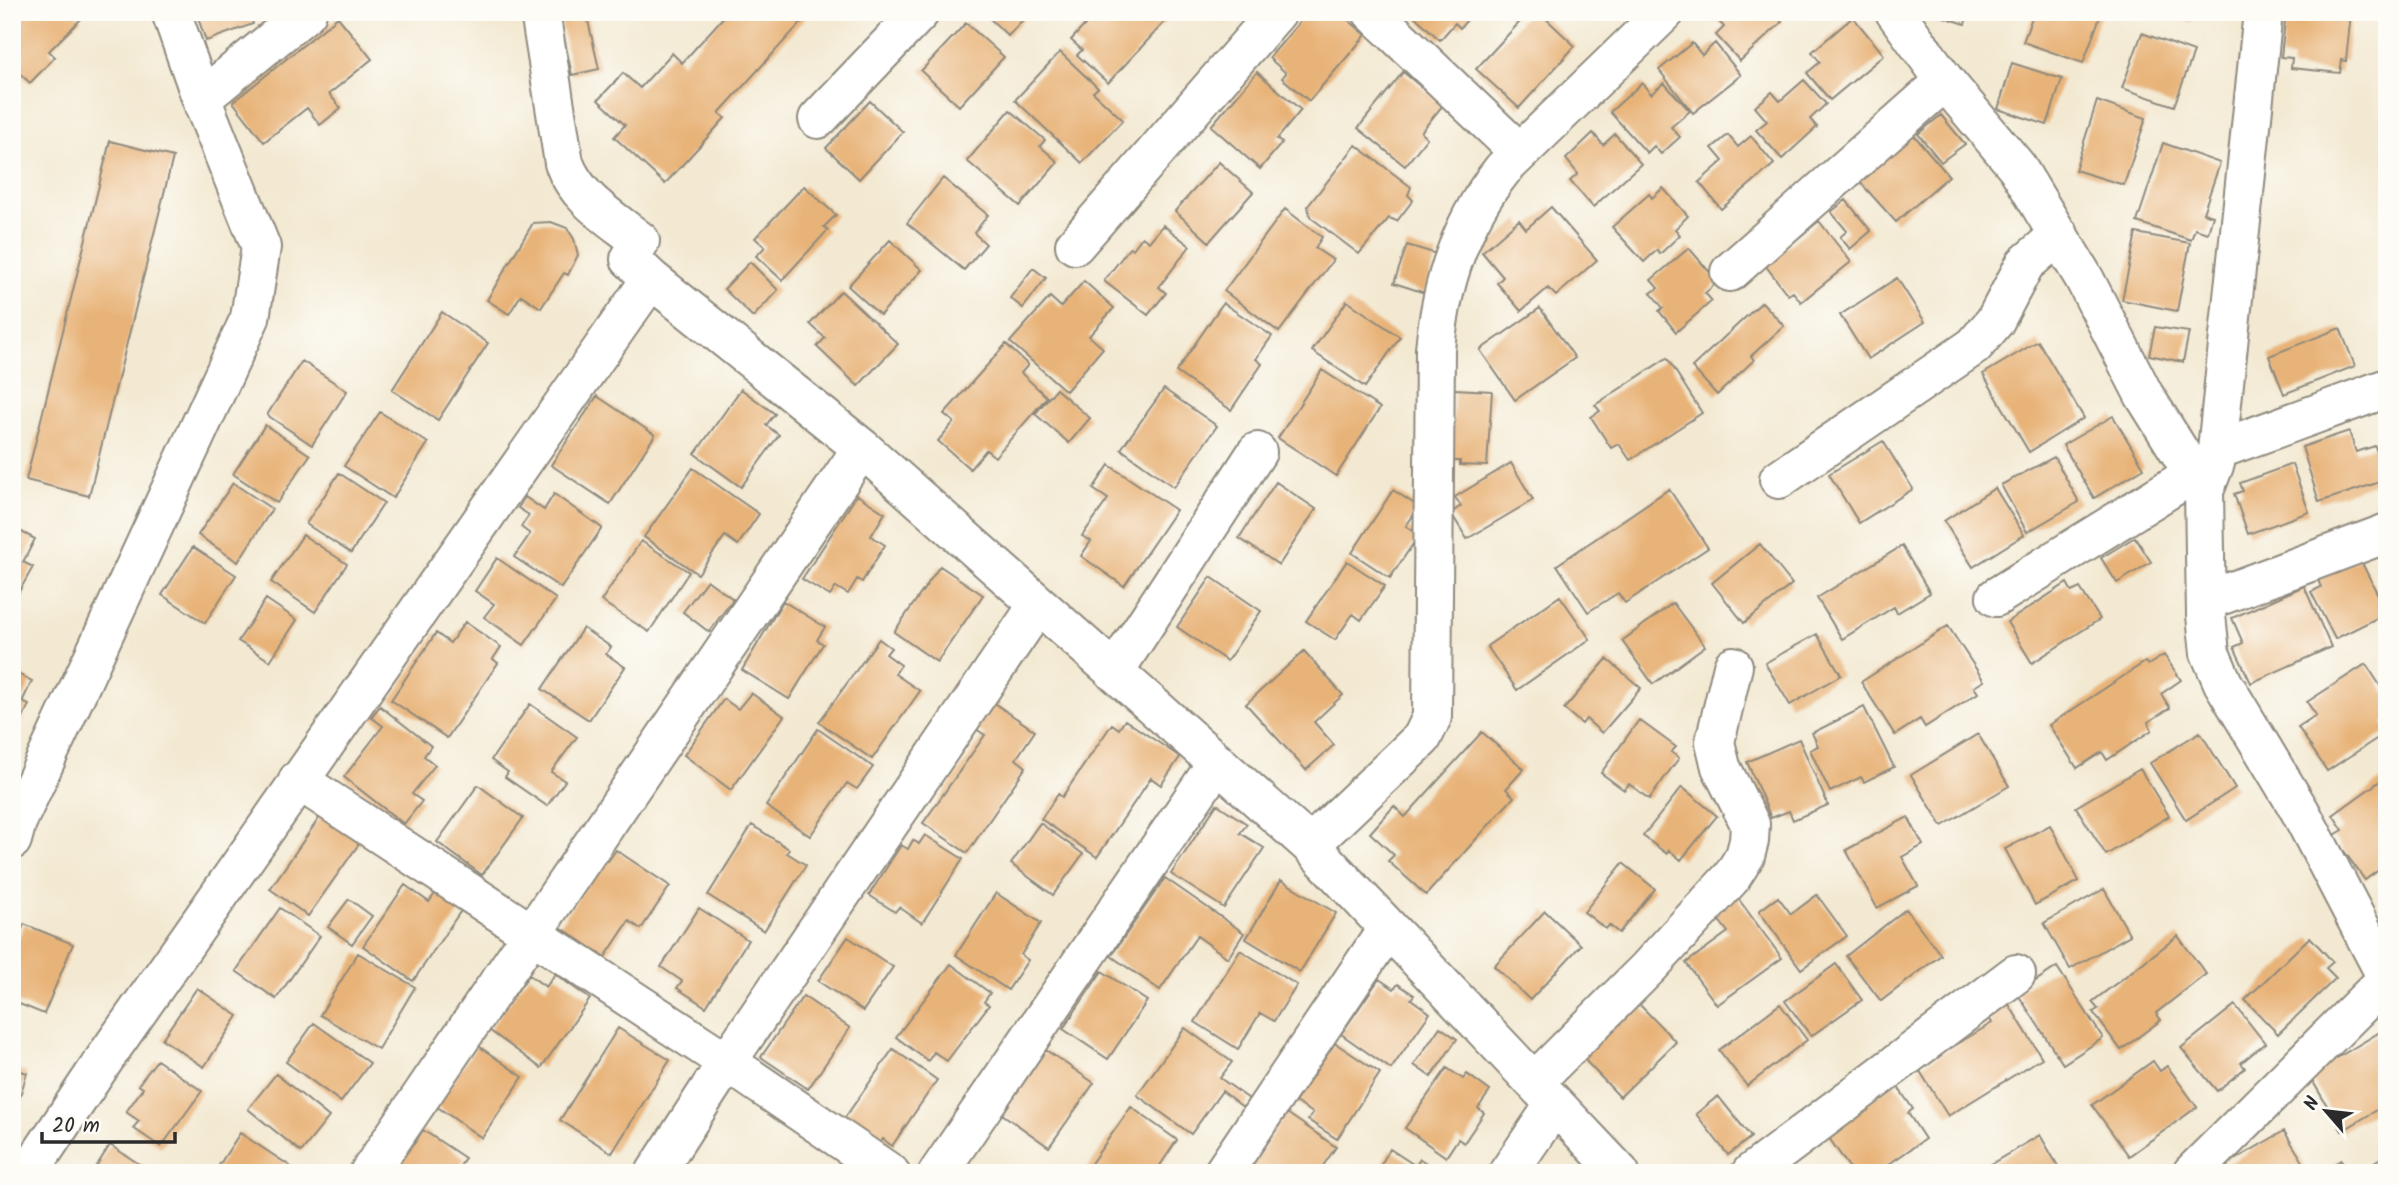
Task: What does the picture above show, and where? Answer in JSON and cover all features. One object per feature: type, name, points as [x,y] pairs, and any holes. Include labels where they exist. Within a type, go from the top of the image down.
[{"type":"street","points":[[13,831],[250,318],[261,247],[171,12]]},
{"type":"street","points":[[202,98],[307,12]]},
{"type":"street","points":[[540,12],[564,163],[570,180],[581,194],[640,241],[630,259],[651,279],[862,448],[1310,845],[1620,1173]]},
{"type":"street","points":[[818,119],[920,12]]},
{"type":"street","points":[[1075,244],[1277,12]]},
{"type":"street","points":[[1372,12],[1520,152]]},
{"type":"street","points":[[1310,845],[1422,738],[1432,717],[1435,349],[1443,294],[1467,225],[1486,190],[1520,152],[1665,12]]},
{"type":"street","points":[[1895,12],[1945,81],[2017,167],[2084,278],[2144,395],[2204,472]]},
{"type":"street","points":[[2192,1173],[2384,964],[2301,811],[2223,682],[2210,653],[2206,601],[2204,472],[2263,12]]},
{"type":"street","points":[[1730,272],[1945,81]]},
{"type":"street","points":[[1779,479],[1974,346],[1994,321],[2025,264],[2059,235]]},
{"type":"street","points":[[33,1173],[41,1154],[110,1051],[651,279]]},
{"type":"street","points":[[1996,597],[2204,472],[2387,388]]},
{"type":"street","points":[[369,1173],[862,448]]},
{"type":"street","points":[[1114,672],[1257,452]]},
{"type":"street","points":[[2206,601],[2387,533]]},
{"type":"street","points":[[655,1173],[727,1062],[1038,605]]},
{"type":"street","points":[[1508,1173],[1544,1093],[1648,968],[1731,878],[1745,856],[1751,824],[1721,767],[1715,742],[1733,666]]},
{"type":"street","points":[[938,1173],[1217,763]]},
{"type":"street","points":[[298,780],[727,1062],[890,1173]]},
{"type":"street","points":[[1223,1173],[1388,928]]},
{"type":"street","points":[[1751,1173],[2016,974]]},
{"type":"building","points":[[12,12],[74,12],[81,19],[49,51],[55,57],[30,83],[12,66]]},
{"type":"building","points":[[196,12],[249,12],[253,24],[206,41]]},
{"type":"building","points":[[564,12],[586,12],[599,69],[572,75],[560,18],[565,17]]},
{"type":"building","points":[[728,12],[801,12],[806,17],[719,113],[725,118],[665,184],[614,137],[625,125],[598,100],[623,73],[640,88],[672,53],[682,63]]},
{"type":"building","points":[[983,12],[1030,12],[1008,36]]},
{"type":"building","points":[[1105,12],[1174,12],[1108,83],[1077,55],[1082,50],[1071,40],[1096,13],[1100,17]]},
{"type":"building","points":[[1308,12],[1339,12],[1366,35],[1309,101],[1282,78],[1286,73],[1269,58]]},
{"type":"building","points":[[1410,12],[1474,12],[1460,28],[1455,23],[1440,40]]},
{"type":"building","points":[[1529,12],[1539,12],[1575,46],[1519,108],[1476,69]]},
{"type":"building","points":[[1710,12],[1773,12],[1782,22],[1740,61],[1716,35],[1724,27]]},
{"type":"building","points":[[1929,12],[1969,12],[1965,24]]},
{"type":"building","points":[[2034,12],[2101,14],[2083,63],[2023,42]]},
{"type":"building","points":[[2165,12],[2194,12],[2191,22]]},
{"type":"building","points":[[2286,12],[2351,12],[2346,61],[2342,60],[2340,73],[2291,68],[2292,58],[2281,57]]},
{"type":"building","points":[[338,17],[372,59],[329,94],[341,108],[320,125],[307,108],[264,142],[233,102]]},
{"type":"building","points":[[1853,17],[1884,55],[1830,100],[1807,73],[1820,62],[1812,52]]},
{"type":"building","points":[[966,23],[1004,57],[959,106],[921,71]]},
{"type":"building","points":[[2142,33],[2194,52],[2174,106],[2122,88]]},
{"type":"building","points":[[1692,43],[1702,55],[1715,43],[1741,75],[1693,113],[1659,70]]},
{"type":"building","points":[[1060,52],[1098,88],[1093,92],[1123,120],[1082,163],[1015,100]]},
{"type":"building","points":[[2012,63],[2062,79],[2047,125],[1998,109]]},
{"type":"building","points":[[1257,72],[1301,110],[1277,139],[1282,143],[1260,169],[1211,126]]},
{"type":"building","points":[[1403,72],[1443,105],[1421,132],[1427,138],[1405,166],[1358,128]]},
{"type":"building","points":[[1804,80],[1826,104],[1810,119],[1817,127],[1782,159],[1756,130],[1767,121],[1755,107],[1772,92],[1780,101]]},
{"type":"building","points":[[1642,83],[1651,94],[1664,83],[1690,111],[1671,127],[1680,137],[1661,154],[1654,146],[1647,153],[1610,112]]},
{"type":"building","points":[[870,101],[903,132],[859,179],[826,148]]},
{"type":"building","points":[[2097,101],[2146,118],[2124,185],[2075,170]]},
{"type":"building","points":[[1010,110],[1045,140],[1040,146],[1058,162],[1020,206],[967,161]]},
{"type":"building","points":[[1941,115],[1965,144],[1941,162],[1918,134]]},
{"type":"building","points":[[1593,133],[1603,145],[1615,134],[1641,164],[1593,207],[1570,181],[1578,174],[1566,159]]},
{"type":"building","points":[[1913,134],[1949,176],[1896,222],[1859,181]]},
{"type":"building","points":[[1728,135],[1738,147],[1751,136],[1774,164],[1721,209],[1699,182],[1723,161],[1712,148]]},
{"type":"building","points":[[110,141],[173,157],[89,496],[26,480]]},
{"type":"building","points":[[2163,143],[2220,163],[2203,213],[2213,216],[2208,233],[2195,229],[2191,240],[2137,222]]},
{"type":"building","points":[[1356,145],[1411,187],[1408,195],[1413,200],[1397,221],[1389,218],[1359,254],[1310,217],[1308,206]]},
{"type":"building","points":[[1219,162],[1253,192],[1209,242],[1175,211]]},
{"type":"building","points":[[943,178],[988,215],[974,233],[986,244],[964,270],[907,223]]},
{"type":"building","points":[[804,186],[836,215],[824,227],[828,230],[782,280],[756,256],[765,247],[755,238]]},
{"type":"building","points":[[1663,188],[1688,216],[1675,229],[1680,235],[1660,254],[1657,250],[1644,262],[1612,227],[1649,194],[1652,198]]},
{"type":"building","points":[[1846,200],[1871,231],[1850,249],[1840,237],[1847,231],[1831,212]]},
{"type":"building","points":[[1551,207],[1597,260],[1556,296],[1548,288],[1521,311],[1497,283],[1503,277],[1482,252],[1519,220],[1526,229]]},
{"type":"building","points":[[1285,209],[1322,237],[1315,248],[1333,260],[1279,332],[1224,291]]},
{"type":"building","points":[[1819,221],[1851,262],[1801,302],[1793,292],[1788,295],[1765,265]]},
{"type":"building","points":[[551,222],[567,228],[574,239],[578,255],[568,275],[564,273],[541,308],[521,295],[509,314],[487,300],[533,223]]},
{"type":"building","points":[[1163,225],[1190,246],[1159,287],[1166,293],[1148,315],[1104,281],[1130,247],[1133,249],[1142,237],[1149,242]]},
{"type":"building","points":[[2136,233],[2190,243],[2177,311],[2122,300]]},
{"type":"building","points":[[890,240],[922,270],[880,315],[848,286]]},
{"type":"building","points":[[1407,245],[1437,254],[1425,293],[1394,283]]},
{"type":"building","points":[[1689,248],[1718,282],[1705,293],[1712,301],[1676,332],[1659,311],[1663,308],[1651,293],[1658,288],[1651,280]]},
{"type":"building","points":[[750,262],[778,290],[753,317],[724,289]]},
{"type":"building","points":[[1033,268],[1046,278],[1023,308],[1010,298]]},
{"type":"building","points":[[1897,278],[1925,322],[1868,359],[1840,315]]},
{"type":"building","points":[[1084,281],[1114,308],[1089,336],[1103,348],[1066,391],[1010,342],[1050,297],[1061,307]]},
{"type":"building","points":[[841,291],[898,344],[858,386],[817,347],[825,338],[810,324]]},
{"type":"building","points":[[1347,301],[1400,337],[1365,387],[1312,351]]},
{"type":"building","points":[[1762,302],[1784,326],[1751,356],[1754,360],[1717,395],[1692,367]]},
{"type":"building","points":[[1223,303],[1272,336],[1256,359],[1262,364],[1231,410],[1176,372]]},
{"type":"building","points":[[1540,308],[1575,358],[1515,400],[1480,350]]},
{"type":"building","points":[[442,312],[488,343],[438,420],[392,390]]},
{"type":"building","points":[[2155,327],[2189,332],[2183,362],[2149,355]]},
{"type":"building","points":[[2340,328],[2355,366],[2284,394],[2269,356]]},
{"type":"building","points":[[2038,341],[2084,418],[2029,452],[1983,374]]},
{"type":"building","points":[[1006,344],[1028,365],[1021,373],[1047,397],[995,457],[986,450],[970,469],[938,441],[954,422],[944,414]]},
{"type":"building","points":[[1667,358],[1702,413],[1630,460],[1619,444],[1611,448],[1591,417],[1600,411],[1595,405]]},
{"type":"building","points":[[302,361],[347,391],[312,445],[267,415]]},
{"type":"building","points":[[1322,370],[1380,408],[1336,476],[1278,438]]},
{"type":"building","points":[[741,389],[775,414],[766,425],[779,435],[741,487],[695,454]]},
{"type":"building","points":[[1056,389],[1090,418],[1069,443],[1035,414]]},
{"type":"building","points":[[1164,389],[1217,426],[1174,487],[1121,449]]},
{"type":"building","points":[[1454,389],[1492,391],[1487,466],[1460,465],[1460,461],[1451,461]]},
{"type":"building","points":[[597,396],[655,435],[610,504],[551,465]]},
{"type":"building","points":[[380,412],[428,443],[393,498],[344,466]]},
{"type":"building","points":[[2113,416],[2144,468],[2094,498],[2063,445]]},
{"type":"building","points":[[265,425],[310,455],[277,503],[233,474]]},
{"type":"building","points":[[2349,431],[2356,452],[2375,446],[2386,480],[2319,502],[2302,447]]},
{"type":"building","points":[[1883,441],[1913,489],[1859,523],[1829,474]]},
{"type":"building","points":[[2054,457],[2079,502],[2027,532],[2001,485]]},
{"type":"building","points":[[1511,463],[1533,500],[1467,539],[1451,513],[1461,506],[1455,497]]},
{"type":"building","points":[[2292,464],[2309,512],[2248,534],[2234,494],[2243,491],[2240,483]]},
{"type":"building","points":[[1109,465],[1176,510],[1124,586],[1081,556],[1091,541],[1082,536],[1108,499],[1093,489]]},
{"type":"building","points":[[693,468],[759,514],[738,545],[725,536],[698,574],[644,537]]},
{"type":"building","points":[[339,473],[384,503],[351,553],[306,524]]},
{"type":"building","points":[[1276,482],[1316,509],[1279,565],[1239,538]]},
{"type":"building","points":[[233,483],[272,509],[238,562],[198,535]]},
{"type":"building","points":[[1995,488],[2024,535],[1973,567],[1944,521]]},
{"type":"building","points":[[1669,489],[1708,548],[1625,603],[1618,593],[1588,612],[1557,565]]},
{"type":"building","points":[[1393,490],[1419,507],[1406,526],[1419,535],[1390,578],[1352,553]]},
{"type":"building","points":[[554,494],[602,528],[561,588],[514,557],[530,534],[521,527],[529,515],[518,508],[525,497],[544,510]]},
{"type":"building","points":[[857,495],[885,513],[871,536],[885,545],[862,582],[857,579],[848,594],[836,587],[830,596],[802,579]]},
{"type":"building","points":[[12,527],[35,539],[23,562],[33,567],[12,604]]},
{"type":"building","points":[[303,535],[347,564],[315,612],[271,582]]},
{"type":"building","points":[[2135,537],[2151,562],[2117,583],[2101,558]]},
{"type":"building","points":[[641,541],[689,572],[649,632],[601,601]]},
{"type":"building","points":[[1760,544],[1792,584],[1744,623],[1712,583]]},
{"type":"building","points":[[1902,546],[1930,593],[1897,613],[1894,607],[1842,639],[1817,598]]},
{"type":"building","points":[[193,547],[236,575],[205,623],[162,595]]},
{"type":"building","points":[[497,558],[556,599],[524,645],[484,617],[494,604],[475,591]]},
{"type":"building","points":[[2360,559],[2387,613],[2335,639],[2311,592],[2321,587],[2318,580]]},
{"type":"building","points":[[1347,561],[1385,586],[1361,620],[1353,614],[1335,640],[1306,621]]},
{"type":"building","points":[[940,566],[983,595],[937,662],[894,632]]},
{"type":"building","points":[[1211,577],[1261,611],[1227,661],[1177,627]]},
{"type":"building","points":[[707,580],[733,599],[709,632],[683,612]]},
{"type":"building","points":[[2067,583],[2072,592],[2080,588],[2100,619],[2032,663],[2007,622]]},
{"type":"building","points":[[2304,586],[2331,647],[2251,683],[2234,647],[2243,643],[2232,618]]},
{"type":"building","points":[[1560,596],[1590,639],[1517,690],[1487,646]]},
{"type":"building","points":[[266,599],[297,620],[270,661],[238,641]]},
{"type":"building","points":[[783,601],[825,627],[817,640],[823,644],[789,699],[742,670]]},
{"type":"building","points":[[1673,603],[1705,646],[1653,684],[1622,641]]},
{"type":"building","points":[[465,622],[501,647],[493,659],[498,663],[447,738],[391,700],[436,633],[450,643]]},
{"type":"building","points":[[1948,626],[1984,681],[1974,687],[1978,693],[1925,727],[1920,719],[1895,735],[1861,682]]},
{"type":"building","points":[[583,628],[611,647],[606,654],[625,667],[589,720],[542,689]]},
{"type":"building","points":[[1817,634],[1841,675],[1790,705],[1765,663]]},
{"type":"building","points":[[879,639],[891,648],[886,654],[901,665],[895,674],[920,691],[872,759],[819,722]]},
{"type":"building","points":[[1304,651],[1343,695],[1314,722],[1334,745],[1306,770],[1246,704]]},
{"type":"building","points":[[2164,655],[2181,680],[2161,694],[2170,708],[2148,722],[2152,730],[2107,760],[2102,752],[2077,768],[2049,725],[2145,662],[2148,665]]},
{"type":"building","points":[[1607,659],[1641,688],[1602,733],[1586,719],[1582,724],[1564,709]]},
{"type":"building","points":[[2366,664],[2387,696],[2387,721],[2383,723],[2387,732],[2327,771],[2298,727],[2316,715],[2307,702]]},
{"type":"building","points":[[12,671],[32,681],[22,702],[29,705],[12,739]]},
{"type":"building","points":[[751,693],[784,716],[731,790],[684,755],[724,699],[738,709]]},
{"type":"building","points":[[994,703],[1035,731],[1016,759],[1026,767],[967,853],[923,823],[985,735],[976,729]]},
{"type":"building","points":[[530,704],[577,737],[551,772],[565,781],[547,806],[505,777],[508,772],[491,760]]},
{"type":"building","points":[[380,706],[431,746],[424,756],[435,765],[412,794],[422,801],[404,824],[344,777],[383,726],[371,717]]},
{"type":"building","points":[[1864,707],[1894,767],[1864,782],[1861,777],[1830,792],[1810,750],[1818,746],[1812,733]]},
{"type":"building","points":[[1125,720],[1180,757],[1161,785],[1151,778],[1097,857],[1041,819],[1058,794],[1062,797],[1112,724],[1119,729]]},
{"type":"building","points":[[1639,720],[1676,747],[1671,752],[1679,758],[1649,799],[1629,784],[1624,790],[1601,773]]},
{"type":"building","points":[[818,729],[873,767],[857,789],[847,783],[810,836],[766,806]]},
{"type":"building","points":[[1482,732],[1524,769],[1506,789],[1514,797],[1426,895],[1388,861],[1394,855],[1370,833],[1394,806],[1405,817]]},
{"type":"building","points":[[2200,732],[2235,788],[2186,820],[2150,763]]},
{"type":"building","points":[[1978,734],[2009,786],[1942,826],[1911,775]]},
{"type":"building","points":[[1799,739],[1828,805],[1793,820],[1789,811],[1771,818],[1747,762]]},
{"type":"building","points":[[2140,769],[2169,816],[2106,855],[2076,807]]},
{"type":"building","points":[[2387,776],[2387,864],[2365,880],[2333,836],[2343,830],[2333,815]]},
{"type":"building","points":[[478,785],[523,818],[482,875],[437,842]]},
{"type":"building","points":[[1682,787],[1717,816],[1681,860],[1669,850],[1667,854],[1643,836]]},
{"type":"building","points":[[1217,804],[1247,824],[1240,833],[1264,848],[1224,908],[1171,874]]},
{"type":"building","points":[[322,814],[361,841],[308,916],[270,889]]},
{"type":"building","points":[[1908,817],[1923,845],[1902,857],[1918,886],[1877,908],[1846,850]]},
{"type":"building","points":[[1040,823],[1083,854],[1053,895],[1011,864]]},
{"type":"building","points":[[752,825],[789,849],[787,853],[806,865],[764,931],[708,895]]},
{"type":"building","points":[[2050,825],[2079,881],[2035,905],[2005,849]]},
{"type":"building","points":[[925,835],[963,859],[922,923],[899,907],[895,912],[869,895],[901,845],[908,849],[913,840],[919,844]]},
{"type":"building","points":[[616,850],[670,886],[641,929],[629,921],[605,957],[559,926],[604,859],[608,861]]},
{"type":"building","points":[[1623,863],[1655,889],[1619,933],[1609,925],[1606,929],[1584,912]]},
{"type":"building","points":[[1165,878],[1244,933],[1228,958],[1197,936],[1160,990],[1111,956]]},
{"type":"building","points":[[1281,880],[1336,913],[1300,972],[1246,939]]},
{"type":"building","points":[[405,885],[429,902],[436,892],[462,909],[413,981],[363,946]]},
{"type":"building","points":[[2104,889],[2130,935],[2070,969],[2044,923]]},
{"type":"building","points":[[996,893],[1041,923],[1021,955],[1028,960],[1008,990],[956,955]]},
{"type":"building","points":[[1817,895],[1847,936],[1801,969],[1759,911],[1778,897],[1791,914]]},
{"type":"building","points":[[1737,897],[1782,958],[1717,1005],[1686,963],[1728,932],[1714,914]]},
{"type":"building","points":[[349,899],[372,916],[352,944],[328,927]]},
{"type":"building","points":[[280,908],[320,936],[276,999],[236,971]]},
{"type":"building","points":[[699,908],[748,940],[706,1007],[677,988],[682,981],[661,967]]},
{"type":"building","points":[[1906,909],[1941,955],[1881,1001],[1846,956]]},
{"type":"building","points":[[1545,911],[1581,945],[1530,1000],[1494,966]]},
{"type":"building","points":[[24,924],[73,944],[44,1014],[12,1001],[12,953]]},
{"type":"building","points":[[2178,936],[2206,974],[2156,1013],[2161,1020],[2121,1050],[2093,1012],[2098,1009],[2092,1002]]},
{"type":"building","points":[[848,937],[893,967],[863,1011],[818,981]]},
{"type":"building","points":[[2310,937],[2333,962],[2326,968],[2336,978],[2278,1034],[2245,1000]]},
{"type":"building","points":[[1240,950],[1297,985],[1274,1021],[1260,1013],[1238,1049],[1195,1022]]},
{"type":"building","points":[[358,953],[415,987],[378,1049],[320,1015]]},
{"type":"building","points":[[951,964],[990,993],[984,1002],[989,1005],[947,1061],[934,1052],[928,1061],[896,1037]]},
{"type":"building","points":[[1836,964],[1862,1000],[1811,1036],[1785,1001]]},
{"type":"building","points":[[2057,967],[2103,1038],[2063,1064],[2017,993]]},
{"type":"building","points":[[1102,971],[1147,1001],[1108,1059],[1063,1029]]},
{"type":"building","points":[[555,974],[590,999],[541,1068],[489,1030],[529,975],[546,987]]},
{"type":"building","points":[[1379,979],[1394,989],[1398,984],[1414,995],[1411,999],[1430,1013],[1391,1069],[1341,1034]]},
{"type":"building","points":[[197,988],[238,1016],[204,1067],[162,1039]]},
{"type":"building","points":[[803,996],[850,1028],[808,1089],[761,1057]]},
{"type":"building","points":[[1638,1003],[1676,1042],[1620,1097],[1582,1057]]},
{"type":"building","points":[[2008,1003],[2042,1058],[1948,1116],[1918,1068],[1992,1023],[1988,1016]]},
{"type":"building","points":[[1780,1004],[1807,1040],[1747,1086],[1719,1050]]},
{"type":"building","points":[[2235,1005],[2265,1043],[2241,1063],[2245,1068],[2217,1091],[2181,1048]]},
{"type":"building","points":[[314,1023],[370,1063],[341,1102],[286,1062]]},
{"type":"building","points":[[1440,1027],[1457,1039],[1431,1077],[1414,1065]]},
{"type":"building","points":[[618,1028],[670,1060],[612,1153],[560,1120]]},
{"type":"building","points":[[1185,1028],[1232,1062],[1220,1078],[1249,1099],[1244,1108],[1222,1091],[1191,1134],[1137,1095]]},
{"type":"building","points":[[2380,1032],[2387,1044],[2387,1104],[2342,1131],[2309,1075]]},
{"type":"building","points":[[1335,1043],[1380,1073],[1337,1139],[1308,1120],[1313,1113],[1295,1102]]},
{"type":"building","points":[[477,1045],[523,1077],[482,1138],[436,1106]]},
{"type":"building","points":[[893,1049],[937,1080],[892,1146],[883,1139],[880,1144],[844,1119]]},
{"type":"building","points":[[1046,1050],[1094,1083],[1049,1147],[1002,1114]]},
{"type":"building","points":[[157,1060],[202,1091],[161,1147],[133,1128],[139,1121],[126,1112],[143,1088],[138,1085]]},
{"type":"building","points":[[2153,1061],[2160,1071],[2167,1066],[2197,1107],[2129,1156],[2092,1105]]},
{"type":"building","points":[[12,1068],[27,1073],[13,1119],[12,1119]]},
{"type":"building","points":[[1447,1068],[1463,1079],[1467,1074],[1490,1091],[1478,1108],[1484,1113],[1464,1143],[1458,1139],[1446,1157],[1405,1128]]},
{"type":"building","points":[[276,1074],[329,1117],[301,1152],[248,1109]]},
{"type":"building","points":[[1895,1083],[1913,1109],[1908,1113],[1925,1139],[1876,1173],[1853,1173],[1825,1132]]},
{"type":"building","points":[[1718,1096],[1751,1137],[1728,1155],[1696,1114]]},
{"type":"building","points":[[1131,1107],[1177,1140],[1155,1173],[1085,1172]]},
{"type":"building","points":[[1287,1113],[1336,1147],[1318,1173],[1247,1173]]},
{"type":"building","points":[[423,1130],[465,1158],[456,1173],[388,1173],[409,1141],[414,1144]]},
{"type":"building","points":[[2284,1131],[2305,1165],[2292,1173],[2221,1173],[2219,1169]]},
{"type":"building","points":[[240,1133],[290,1166],[285,1173],[214,1173]]},
{"type":"building","points":[[2040,1135],[2062,1173],[1976,1173]]},
{"type":"building","points":[[110,1145],[153,1173],[92,1173]]},
{"type":"building","points":[[1390,1149],[1416,1166],[1420,1159],[1441,1173],[1376,1173]]},
{"type":"building","points":[[2387,1154],[2387,1173],[2366,1173],[2363,1169]]},
{"type":"building","points":[[2341,1160],[2348,1173],[2320,1173]]}]
